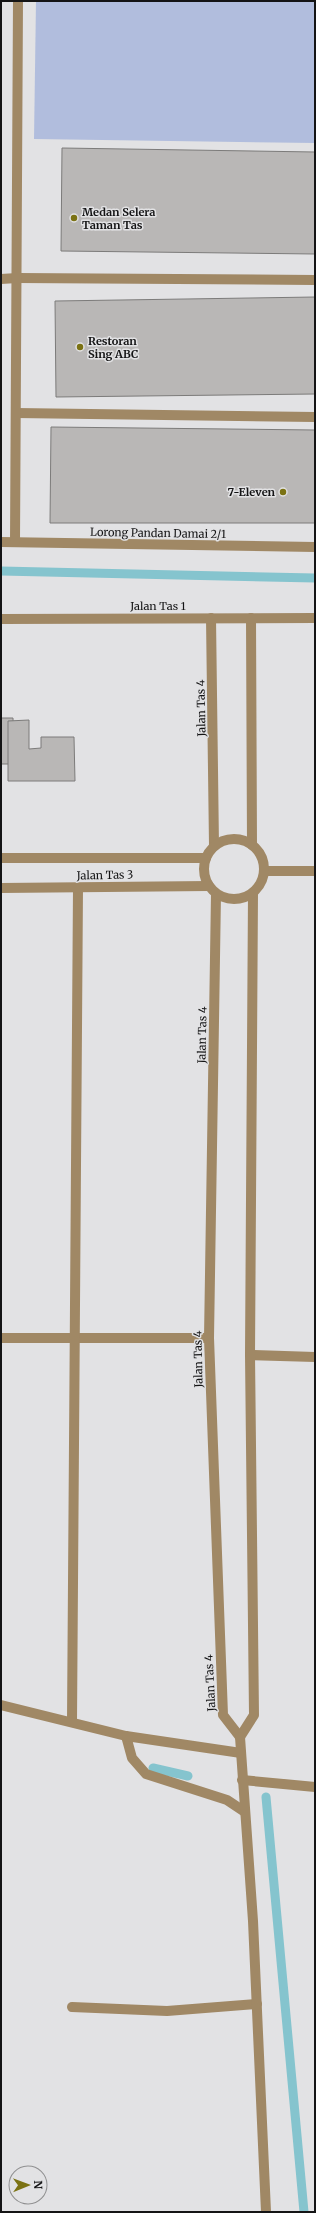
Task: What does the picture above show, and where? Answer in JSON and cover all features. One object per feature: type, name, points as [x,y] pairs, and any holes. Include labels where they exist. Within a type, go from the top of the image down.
[{"type":"street","points":[[15,542],[18,1]]},
{"type":"street","points":[[1,279],[315,280]]},
{"type":"street","points":[[16,413],[315,416]]},
{"type":"street","name":"Lorong Pandan Damai 2/1","points":[[1,542],[315,547]]},
{"type":"street","name":"Jalan Tas 4","points":[[212,618],[214,846]]},
{"type":"street","points":[[251,618],[252,845]]},
{"type":"street","name":"Jalan Tas 1","points":[[1,619],[315,618]]},
{"type":"street","points":[[228,839],[238,839],[252,845],[262,856],[264,871],[260,885],[253,893],[245,898],[234,900],[212,890],[204,877],[203,868],[206,858],[214,846],[228,839]]},
{"type":"street","name":"Jalan Tas 3","points":[[1,858],[206,858]]},
{"type":"street","points":[[264,871],[315,871]]},
{"type":"street","name":"Jalan Tas 3","points":[[1,888],[212,890]]},
{"type":"street","points":[[72,1722],[78,888]]},
{"type":"street","name":"Jalan Tas 4","points":[[212,890],[209,1338],[222,1715],[240,1737]]},
{"type":"street","points":[[253,893],[250,1355],[254,1715],[240,1737],[257,2004],[266,2212]]},
{"type":"street","points":[[1,1338],[209,1338]]},
{"type":"street","points":[[250,1355],[315,1357]]},
{"type":"street","points":[[1,1705],[126,1736],[241,1754]]},
{"type":"street","points":[[126,1736],[132,1758],[146,1774],[226,1800],[245,1812]]},
{"type":"street","points":[[242,1780],[315,1787]]},
{"type":"street","points":[[72,2007],[167,2011],[257,2004]]},
{"type":"shaded area","points":[[36,1],[315,1],[315,143],[34,139]]},
{"type":"building","points":[[62,148],[315,152],[315,254],[61,251]]},
{"type":"building","points":[[315,297],[315,394],[56,397],[55,301]]},
{"type":"building","points":[[51,427],[315,430],[315,523],[50,523]]},
{"type":"building","points":[[1,718],[13,718],[14,764],[1,764]]},
{"type":"building","points":[[29,720],[29,749],[41,748],[41,737],[74,737],[75,781],[8,781],[8,721]]},
{"type":"waterway","points":[[1,571],[315,578]]},
{"type":"waterway","points":[[153,1768],[188,1776]]},
{"type":"waterway","points":[[266,1797],[304,2212]]},
{"type":"place","name":"Medan Selera Taman Tas","points":[[74,218]]},
{"type":"place","name":"Restoran Sing ABC","points":[[80,347]]},
{"type":"place","name":"7-Eleven","points":[[283,492]]}]
